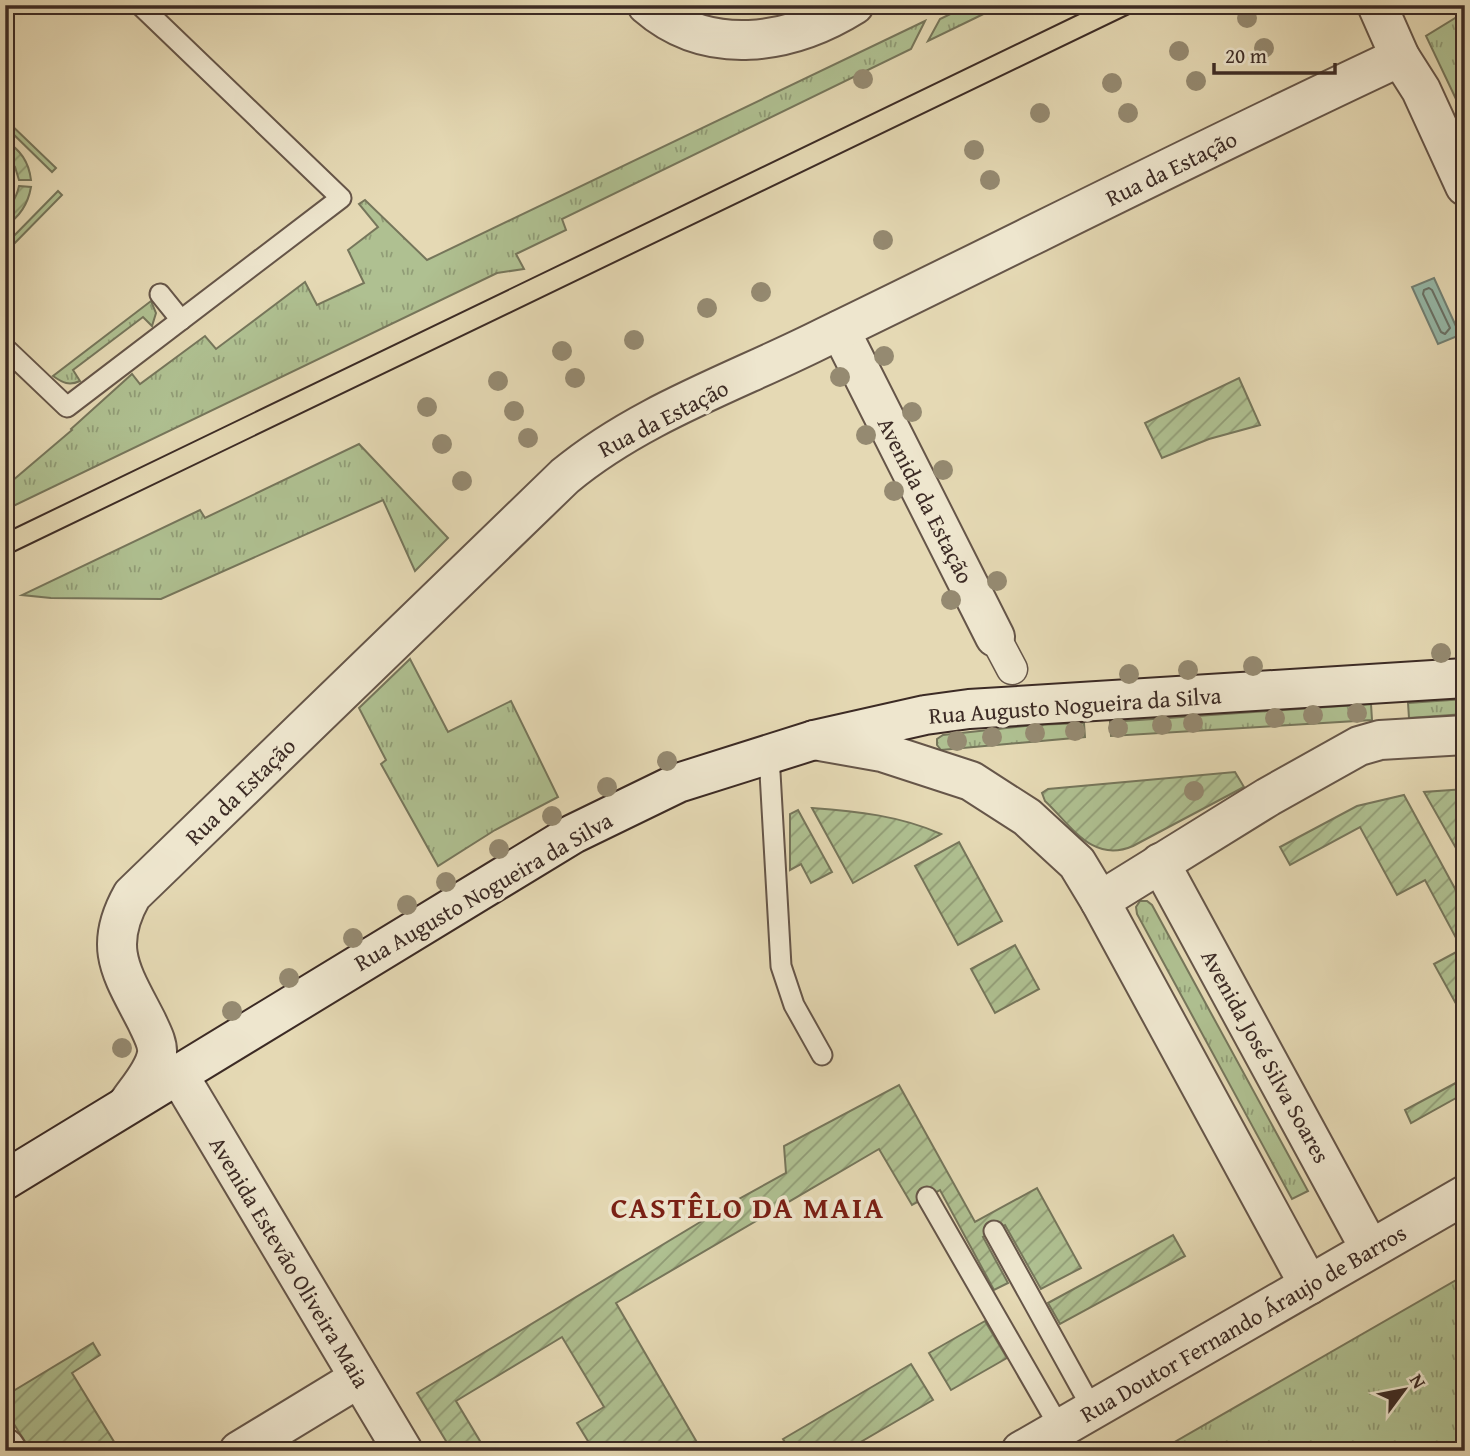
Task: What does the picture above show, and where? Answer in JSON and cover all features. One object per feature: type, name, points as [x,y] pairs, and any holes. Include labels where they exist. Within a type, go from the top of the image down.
[{"type":"street","points":[[647,5],[667,20],[702,37],[735,41],[763,40],[793,32],[854,5]]},
{"type":"street","points":[[1377,5],[1465,186]]},
{"type":"street","name":"Rua da Estação","points":[[127,1105],[151,1069],[157,1053],[153,1035],[119,962],[117,927],[122,911],[132,895],[565,476],[594,452],[629,430],[1400,57]]},
{"type":"street","name":"Avenida da Estação","points":[[840,330],[1004,653]]},
{"type":"street","name":"Rua Augusto Nogueira da Silva","points":[[5,1180],[573,834],[678,783],[814,740],[925,715],[969,709],[1465,678]]},
{"type":"street","points":[[1100,901],[1268,797],[1359,746],[1380,740],[1465,734]]},
{"type":"street","points":[[814,740],[882,751],[971,781],[1027,817],[1077,863],[1309,1284]]},
{"type":"street","name":"Avenida José Silva Soares","points":[[1160,863],[1370,1249]]},
{"type":"street","name":"Avenida Estevão Oliveira Maia","points":[[178,1074],[403,1451]]},
{"type":"street","name":"Rua Doutor Fernando Áraujo de Barros","points":[[1021,1451],[1465,1195]]},
{"type":"street","points":[[239,1451],[359,1378]]},
{"type":"lane","points":[[5,348],[67,407],[341,198],[140,5]]},
{"type":"lane","points":[[160,294],[181,320]]},
{"type":"lane","points":[[769,755],[781,966],[794,1005],[822,1055]]},
{"type":"lane","points":[[927,1197],[1060,1428]]},
{"type":"lane","points":[[994,1231],[1093,1409]]},
{"type":"green space","points":[[969,5],[1002,5],[928,41],[940,19]]},
{"type":"green space","points":[[1465,12],[1465,118],[1426,36]]},
{"type":"green space","points":[[925,21],[911,49],[562,219],[566,230],[516,254],[524,269],[497,273],[5,510],[5,487],[132,374],[140,384],[205,336],[216,349],[305,282],[317,305],[364,283],[348,250],[378,227],[359,204],[365,200],[427,260]]},
{"type":"green space","points":[[5,119],[56,168],[52,172],[5,126]]},
{"type":"green space","points":[[5,141],[23,157],[31,180],[19,180],[15,167],[5,154]]},
{"type":"green space","points":[[19,186],[31,187],[28,199],[19,214],[5,226],[7,214]]},
{"type":"green space","points":[[58,191],[62,195],[5,253],[5,245]]},
{"type":"green space","points":[[151,301],[156,313],[152,326],[143,317],[73,370],[80,381],[66,383],[53,376]]},
{"type":"green space","points":[[1239,378],[1260,425],[1209,439],[1162,458],[1145,423]]},
{"type":"green space","points":[[359,444],[448,538],[415,571],[383,500],[161,599],[51,598],[22,595],[200,510],[205,518]]},
{"type":"green space","points":[[410,659],[448,732],[511,701],[558,797],[495,830],[438,866],[381,764],[386,760],[359,708]]},
{"type":"green space","points":[[1465,699],[1465,714],[1409,718],[1408,703]]},
{"type":"green space","points":[[1371,704],[1372,720],[1111,736],[1110,722]]},
{"type":"green space","points":[[1084,723],[1085,737],[941,750],[937,745],[937,739],[943,735],[1034,725]]},
{"type":"green space","points":[[1235,772],[1244,787],[1133,846],[1119,850],[1106,850],[1083,839],[1045,801],[1042,793],[1048,789]]},
{"type":"green space","points":[[1465,789],[1465,864],[1424,792]]},
{"type":"green space","points":[[1404,795],[1465,907],[1465,1020],[1434,964],[1462,949],[1425,880],[1397,895],[1360,827],[1290,865],[1280,847],[1357,806]]},
{"type":"green space","points":[[812,808],[878,815],[941,834],[853,883]]},
{"type":"green space","points":[[798,810],[832,872],[811,883],[801,864],[790,870],[790,814]]},
{"type":"green space","points":[[959,842],[1002,921],[958,945],[915,866]]},
{"type":"green space","points":[[1140,901],[1147,901],[1152,905],[1308,1191],[1292,1199],[1137,914],[1136,907]]},
{"type":"green space","points":[[1015,945],[1039,989],[995,1013],[971,969]]},
{"type":"green space","points":[[1465,1078],[1465,1093],[1411,1123],[1405,1110]]},
{"type":"green space","points":[[899,1085],[975,1222],[1037,1188],[1081,1268],[1041,1289],[1005,1225],[983,1237],[1008,1283],[994,1290],[940,1190],[912,1205],[879,1149],[616,1303],[702,1451],[594,1451],[577,1423],[604,1407],[562,1337],[456,1401],[486,1451],[452,1451],[417,1393],[786,1173],[784,1146]]},
{"type":"green space","points":[[1173,1235],[1185,1256],[1060,1324],[1048,1303]]},
{"type":"green space","points":[[1465,1275],[1465,1451],[1159,1451]]},
{"type":"green space","points":[[985,1321],[1007,1358],[951,1390],[929,1353]]},
{"type":"green space","points":[[93,1343],[100,1355],[72,1373],[116,1445],[106,1451],[31,1451],[5,1410],[5,1396]]},
{"type":"green space","points":[[911,1364],[933,1400],[845,1451],[790,1451],[783,1439]]},
{"type":"water","points":[[1434,278],[1460,335],[1438,344],[1412,287]]},
{"type":"tram line","points":[[5,533],[1098,5]]},
{"type":"tram line","points":[[5,556],[1148,5]]},
{"type":"district","name":"CASTÊLO DA MAIA","points":[[748,1207]]}]
